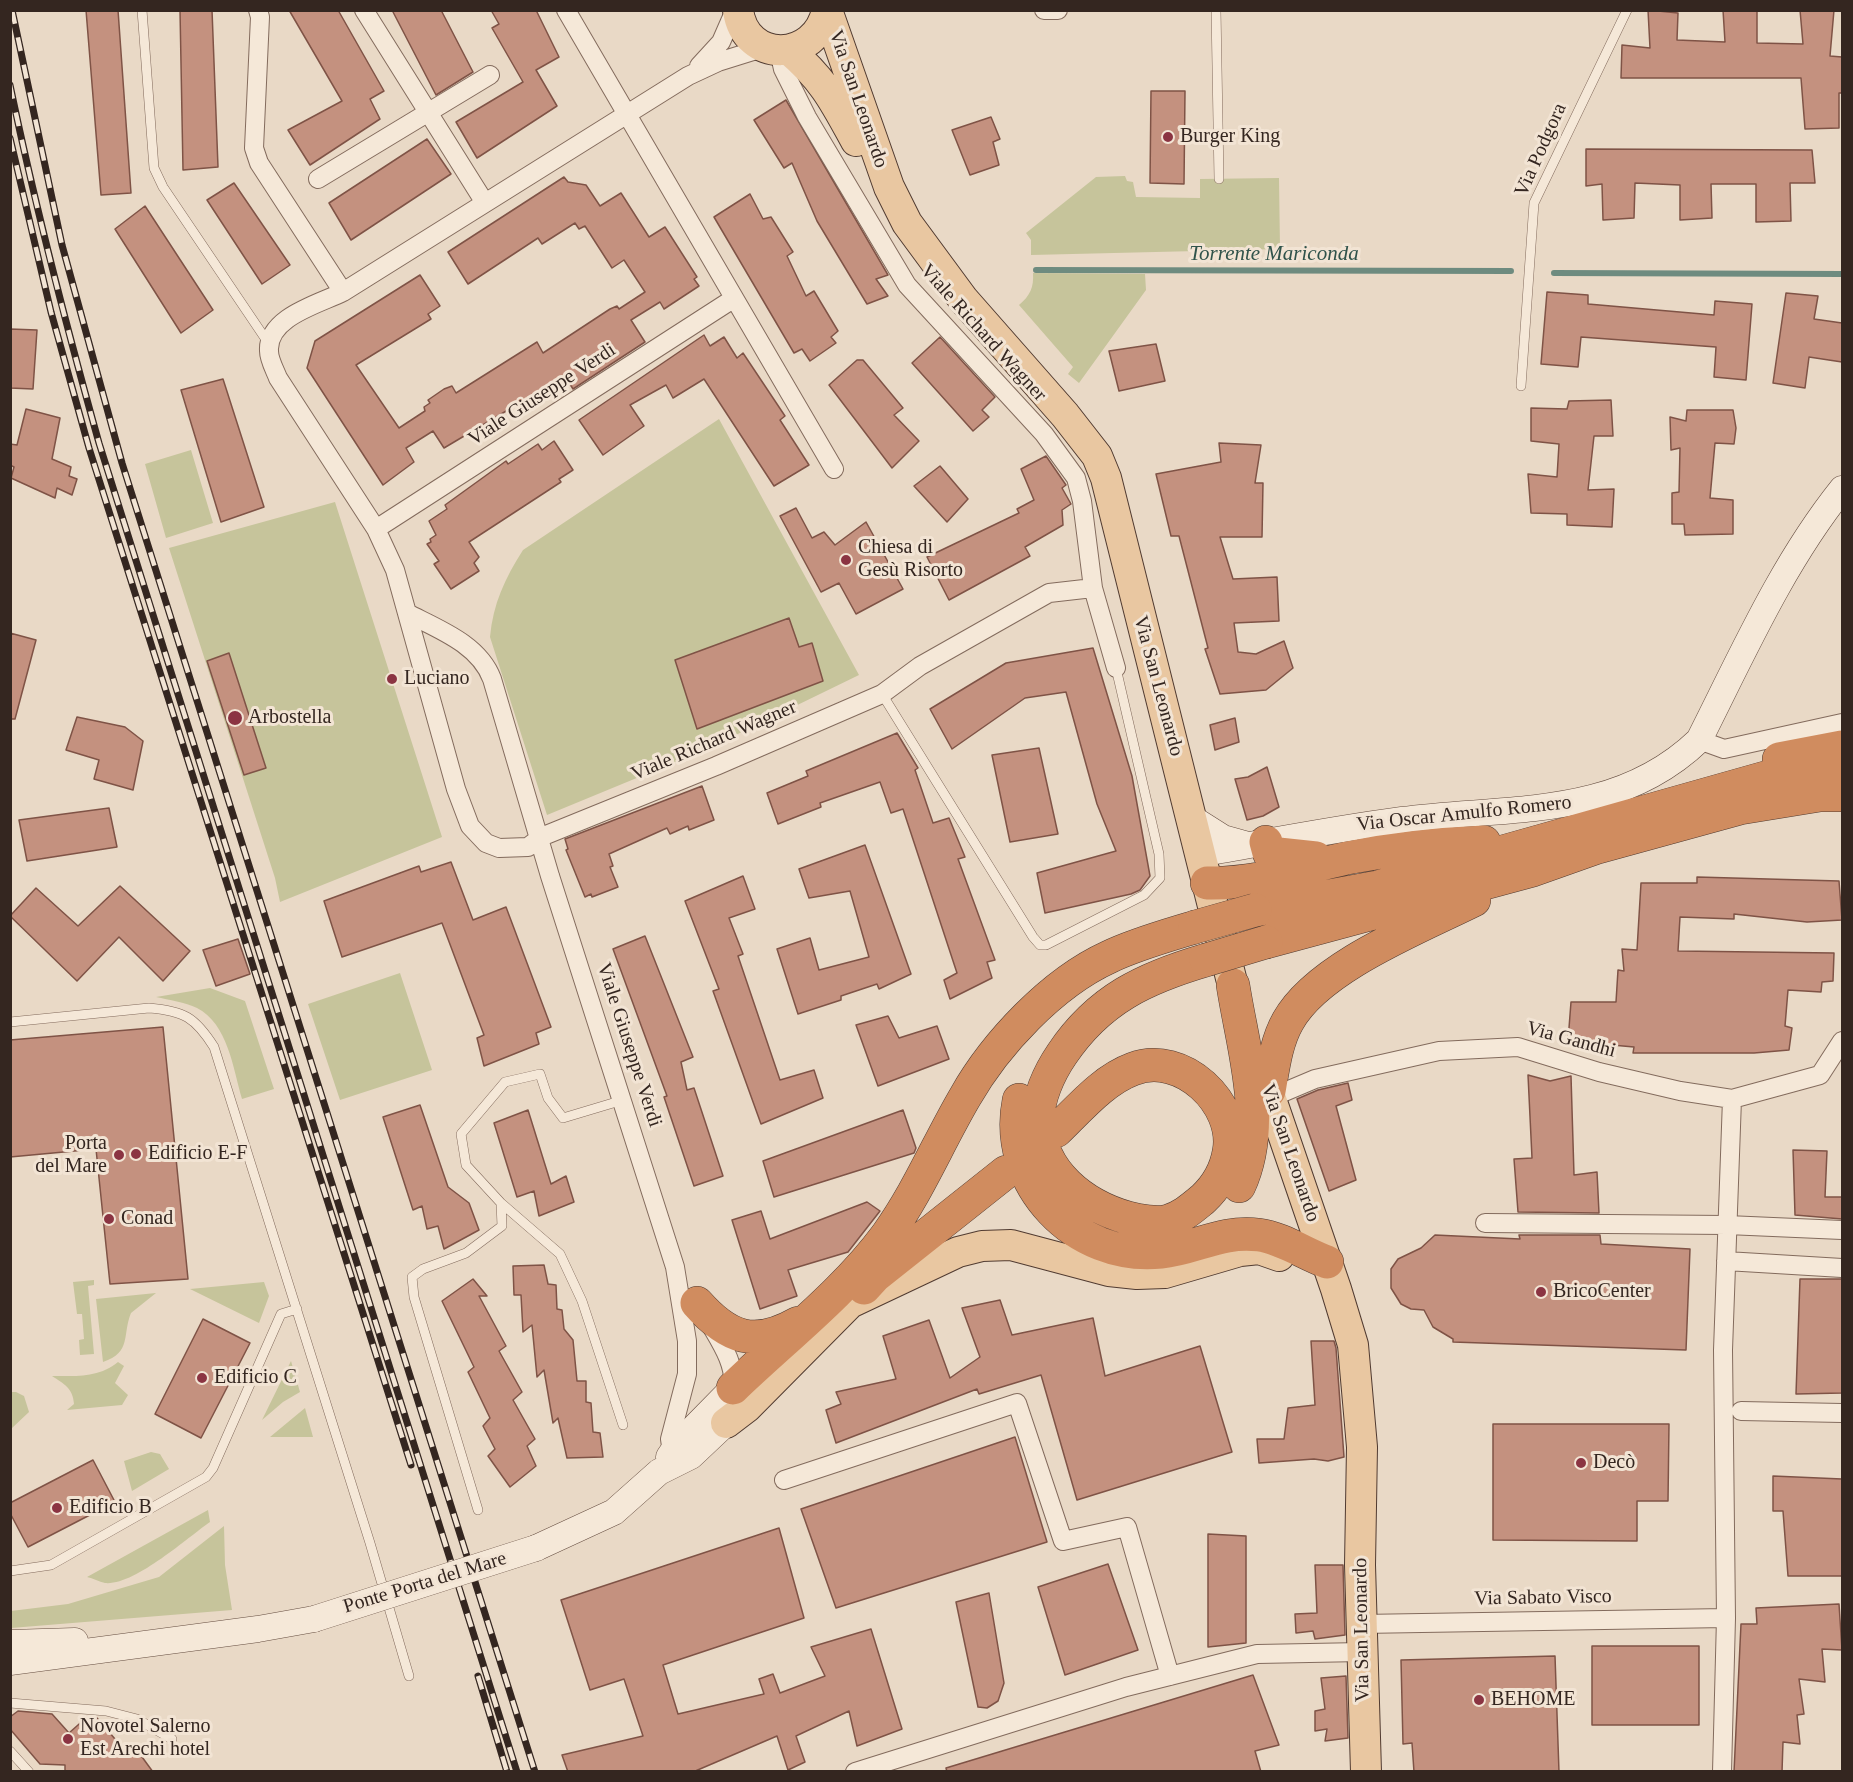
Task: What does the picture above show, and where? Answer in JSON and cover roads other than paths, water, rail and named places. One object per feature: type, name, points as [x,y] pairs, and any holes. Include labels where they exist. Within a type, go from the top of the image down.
[{"type":"highway","points":[[1687,798],[1739,771],[1768,760],[1842,747]]},
{"type":"highway","points":[[1331,1258],[1260,1235],[1222,1236],[1163,1252],[1141,1253],[1116,1249],[1095,1242],[1074,1231],[1042,1202],[1030,1184],[1019,1153],[1019,1102],[1030,1068],[1050,1034],[1074,1007],[1124,968],[1200,942],[1535,855],[1687,798],[1768,777],[1837,791]]},
{"type":"highway","points":[[1260,925],[1378,887],[1535,855],[1598,847],[1740,808],[1837,791]]},
{"type":"highway","points":[[1257,844],[1269,853],[1293,857],[1348,858]]},
{"type":"highway","points":[[1204,868],[1256,881],[1348,858],[1416,847],[1535,855]]},
{"type":"highway","points":[[1269,1095],[1278,1042],[1288,1019],[1328,978],[1352,961],[1535,855]]},
{"type":"highway","points":[[1200,942],[1159,974],[1133,987],[1090,1020],[1071,1040],[1054,1066],[1042,1097],[1038,1120],[1048,1135],[1051,1162],[1075,1193],[1092,1205],[1137,1220],[1167,1221],[1188,1211],[1208,1195],[1221,1176],[1229,1152],[1229,1127],[1221,1108],[1211,1094],[1197,1079],[1179,1070],[1158,1066],[1135,1068],[1112,1080],[1048,1135],[1048,1177],[1059,1197],[1073,1213],[1094,1227],[1118,1236],[1146,1240],[1193,1230],[1209,1220],[1239,1186],[1249,1163],[1254,1116],[1233,985]]},
{"type":"highway","points":[[733,1388],[858,1271],[886,1236],[913,1196],[965,1096],[999,1047],[1033,1012],[1085,971],[1108,957],[1143,943],[1200,942]]},
{"type":"highway","points":[[850,1303],[875,1276],[1006,1172]]},
{"type":"highway","points":[[697,1303],[714,1323],[736,1335],[777,1333],[810,1316]]},
{"type":"main road","name":"Via San Leonardo","points":[[737,10],[745,30],[754,40],[778,49],[814,72],[827,87],[860,149],[889,187]]},
{"type":"main road","name":"Via San Leonardo","points":[[827,10],[889,187],[907,223],[963,299],[1065,415],[1097,456],[1106,478],[1233,985],[1269,1095],[1361,1344],[1362,1638],[1366,1772]]},
{"type":"main road","points":[[778,49],[811,40],[819,32],[827,10]]},
{"type":"main road","name":"Via Oscar Amulfo Romero","points":[[1204,868],[1257,844],[1321,830],[1424,817],[1544,809],[1616,792],[1652,776],[1682,757],[1699,740],[1764,612],[1820,517],[1842,489]]},
{"type":"main road","points":[[1193,819],[1223,838],[1257,844]]},
{"type":"main road","points":[[665,1463],[690,1456],[747,1407],[850,1303],[958,1252],[982,1246],[1011,1245],[1109,1271],[1137,1274],[1165,1273],[1240,1251],[1259,1249],[1315,1274],[1331,1258]]},
{"type":"main road","points":[[726,1423],[733,1388]]},
{"type":"main road","points":[[665,1463],[733,1388]]},
{"type":"main road","name":"Ponte Porta del Mare","points":[[174,1640],[314,1618],[536,1548],[614,1512],[665,1463]]},
{"type":"main road","points":[[10,1643],[174,1640]]},
{"type":"main road","points":[[10,1662],[174,1640]]},
{"type":"street","points":[[258,10],[261,17],[253,127],[254,148],[264,172],[343,292]]},
{"type":"street","points":[[364,10],[485,203]]},
{"type":"street","points":[[566,10],[625,115],[834,469]]},
{"type":"street","points":[[688,76],[721,42],[737,10]]},
{"type":"street","points":[[1044,10],[1058,10]]},
{"type":"street","points":[[541,837],[528,847],[499,848],[486,843],[470,826],[456,789],[395,570],[376,529],[278,378],[269,353],[269,344],[277,329],[289,318],[343,292],[688,76],[718,62],[778,49]]},
{"type":"street","name":"Viale Richard Wagner","points":[[778,49],[783,69],[807,117],[907,285],[1044,434],[1076,478],[1082,501],[1093,588],[1116,668]]},
{"type":"street","points":[[318,179],[490,75]]},
{"type":"street","name":"Viale Giuseppe Verdi","points":[[376,529],[733,299]]},
{"type":"street","name":"Viale Richard Wagner","points":[[541,837],[726,762],[882,694],[920,666],[1049,593],[1093,588]]},
{"type":"street","name":"Viale Giuseppe Verdi","points":[[407,613],[466,646],[487,666],[541,837],[550,876],[675,1267],[687,1341],[687,1374],[665,1463]]},
{"type":"street","points":[[1699,740],[1724,749],[1842,723]]},
{"type":"street","name":"Via Gandhi","points":[[1269,1095],[1315,1079],[1439,1051],[1518,1047],[1599,1072],[1680,1091],[1732,1099],[1820,1075],[1842,1041]]},
{"type":"street","points":[[1722,1772],[1726,1618],[1723,1350],[1732,1099]]},
{"type":"street","points":[[1485,1223],[1727,1225],[1842,1230]]},
{"type":"street","points":[[1726,1261],[1842,1268]]},
{"type":"street","name":"Viale Giuseppe Verdi","points":[[675,1267],[724,1348],[734,1376],[733,1388]]},
{"type":"street","points":[[784,1480],[1017,1404],[1063,1541],[1127,1527],[1170,1676]]},
{"type":"street","points":[[1741,1411],[1842,1413]]},
{"type":"street","name":"Via Sabato Visco","points":[[855,1772],[1170,1676],[1257,1654],[1362,1638],[1726,1618]]},
{"type":"lane","points":[[142,10],[154,168],[163,187],[269,344]]},
{"type":"lane","points":[[1216,10],[1218,178]]},
{"type":"lane","name":"Via Podgora","points":[[1521,386],[1533,203],[1627,10]]},
{"type":"lane","points":[[882,694],[1024,924],[1040,945],[1046,945],[1144,895],[1160,878],[1159,854],[1116,668]]},
{"type":"lane","points":[[10,1022],[149,1008],[187,1015],[201,1026],[214,1047],[409,1676]]},
{"type":"lane","points":[[623,1100],[563,1118],[548,1098],[540,1074],[505,1082],[461,1134],[466,1165],[501,1203],[560,1254],[582,1301],[623,1425]]},
{"type":"lane","points":[[478,1510],[414,1297],[412,1277],[423,1269],[466,1253],[502,1226],[501,1203]]},
{"type":"lane","points":[[10,1571],[51,1565],[206,1477],[213,1468],[282,1314],[297,1309]]},
{"type":"lane","points":[[10,1703],[106,1711],[137,1719],[172,1739]]},
{"type":"lane","points":[[10,1751],[29,1772]]},
{"type":"waterway","name":"Torrente Mariconda","points":[[1036,270],[1511,271]]},
{"type":"waterway","name":"Torrente Mariconda","points":[[1554,273],[1842,274]]},
{"type":"railway","points":[[12,10],[62,245],[122,463],[535,1772]]},
{"type":"railway","points":[[10,85],[52,265],[99,443],[517,1772]]},
{"type":"railway","points":[[10,138],[51,312],[89,448],[411,1465]]},
{"type":"railway","points":[[478,1676],[507,1772]]},
{"type":"place","name":"Burger King","points":[[1168,137]]},
{"type":"place","name":"Chiesa di Gesù Risorto","points":[[846,560]]},
{"type":"place","name":"Luciano","points":[[392,679]]},
{"type":"place","name":"Arbostella","points":[[235,718]]},
{"type":"place","name":"Edificio E-F","points":[[136,1154]]},
{"type":"place","name":"Porta del Mare","points":[[119,1155]]},
{"type":"place","name":"Conad","points":[[109,1219]]},
{"type":"place","name":"BricoCenter","points":[[1541,1292]]},
{"type":"place","name":"Edificio C","points":[[202,1378]]},
{"type":"place","name":"Decò","points":[[1581,1463]]},
{"type":"place","name":"Edificio B","points":[[57,1508]]},
{"type":"place","name":"BEHOME","points":[[1479,1700]]},
{"type":"place","name":"Novotel Salerno Est Arechi hotel","points":[[68,1739]]}]
